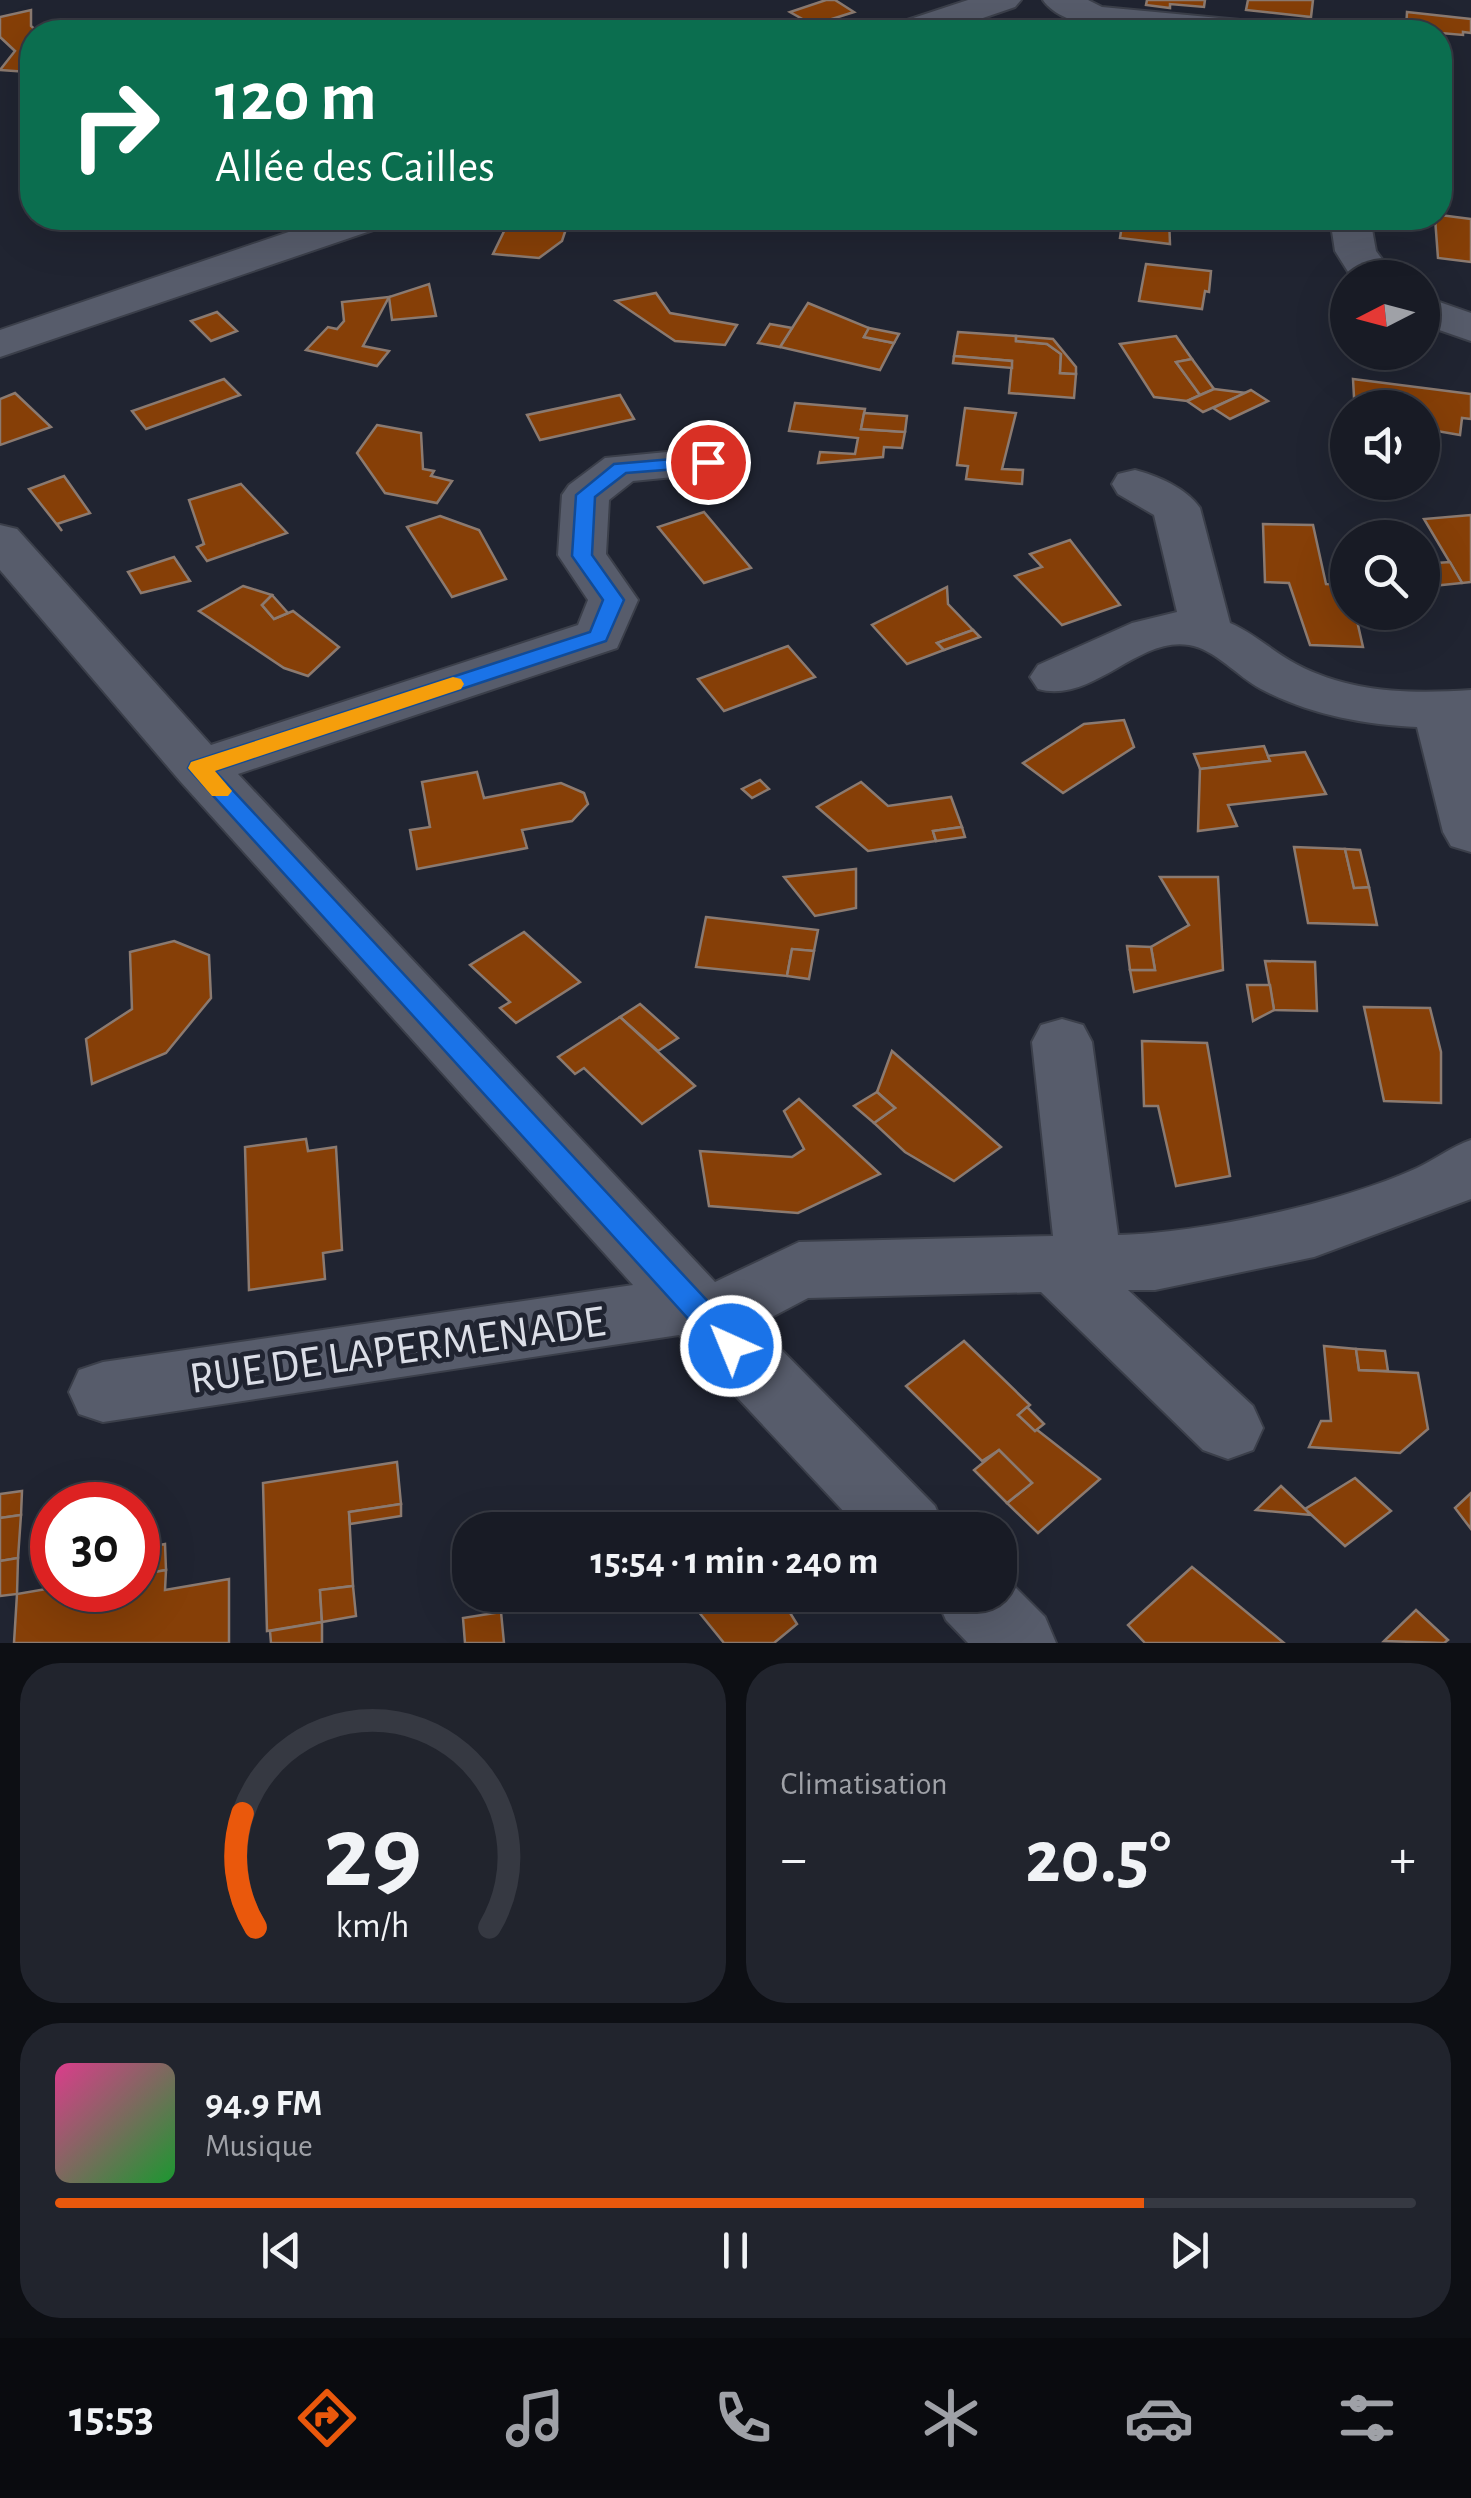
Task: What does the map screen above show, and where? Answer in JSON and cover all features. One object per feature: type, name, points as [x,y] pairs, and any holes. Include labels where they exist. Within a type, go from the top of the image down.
[{"type":"street","points":[[944,20],[1003,0]]},
{"type":"street","points":[[1061,0],[1094,17],[1125,20]]},
{"type":"street","points":[[0,344],[333,230]]},
{"type":"street","points":[[1349,230],[1359,260]]},
{"type":"street","points":[[1440,316],[1471,328]]},
{"type":"street","points":[[199,768],[599,636],[613,600],[582,556],[586,495],[621,468],[708,462]]},
{"type":"street","points":[[1135,484],[1176,508],[1206,629]]},
{"type":"street","points":[[0,540],[199,768],[698,1312],[892,1512]]},
{"type":"street","points":[[1056,677],[1172,628],[1206,629],[1280,678],[1356,704],[1455,709],[1471,832]]},
{"type":"street","points":[[1062,1042],[1072,1263],[1228,1428]]},
{"type":"street","name":"RUE DE LAPERMENADE","points":[[103,1392],[698,1312],[799,1270],[1155,1262],[1314,1230],[1461,1190]]},
{"type":"street","points":[[988,1612],[1018,1643]]},
{"type":"building","points":[[835,0],[854,12],[829,20],[804,20],[790,12]]},
{"type":"building","points":[[1147,0],[1205,0],[1204,7],[1170,4],[1170,8],[1146,5]]},
{"type":"building","points":[[1248,0],[1313,0],[1311,17],[1246,10]]},
{"type":"building","points":[[31,10],[31,20],[20,20],[20,71],[0,70],[15,51],[0,37],[0,17]]},
{"type":"building","points":[[1407,12],[1471,19],[1471,33],[1452,34],[1452,20],[1407,20]]},
{"type":"building","points":[[1452,217],[1471,219],[1471,262],[1438,258],[1436,230],[1452,230]]},
{"type":"building","points":[[505,230],[566,230],[562,241],[539,258],[493,254]]},
{"type":"building","points":[[1121,230],[1169,230],[1170,244],[1120,238]]},
{"type":"building","points":[[1146,264],[1211,271],[1202,309],[1139,301]]},
{"type":"building","points":[[429,284],[436,316],[392,320],[389,297]]},
{"type":"building","points":[[656,293],[670,313],[737,325],[725,345],[675,341],[616,301]]},
{"type":"building","points":[[389,297],[363,346],[389,351],[377,366],[306,350],[328,327],[337,329],[344,321],[342,302]]},
{"type":"building","points":[[808,303],[869,328],[864,337],[894,343],[880,370],[780,347]]},
{"type":"building","points":[[217,312],[237,331],[211,341],[191,321]]},
{"type":"building","points":[[770,324],[792,328],[780,347],[758,343]]},
{"type":"building","points":[[869,328],[899,334],[894,343],[864,337]]},
{"type":"building","points":[[958,332],[1016,336],[1016,341],[1047,344],[1061,354],[1060,373],[1076,374],[1074,398],[1009,393],[1012,361],[954,356]]},
{"type":"building","points":[[1016,336],[1053,339],[1076,367],[1076,374],[1060,373],[1061,354],[1047,344],[1016,341]]},
{"type":"building","points":[[1176,336],[1192,359],[1176,362],[1200,395],[1187,401],[1154,397],[1120,344]]},
{"type":"building","points":[[954,356],[1012,361],[1012,368],[953,363]]},
{"type":"building","points":[[1192,359],[1214,389],[1200,395],[1176,362]]},
{"type":"building","points":[[224,379],[240,395],[146,429],[132,411]]},
{"type":"building","points":[[1353,379],[1440,390],[1354,390]]},
{"type":"building","points":[[1214,389],[1246,393],[1203,412],[1187,401]]},
{"type":"building","points":[[1251,390],[1268,401],[1230,419],[1213,408]]},
{"type":"building","points":[[1440,390],[1471,394],[1471,419],[1462,418],[1460,435],[1440,432]]},
{"type":"building","points":[[15,393],[51,427],[0,445],[0,399]]},
{"type":"building","points":[[620,395],[634,419],[540,440],[527,415]]},
{"type":"building","points":[[795,403],[865,409],[861,429],[905,432],[902,448],[884,447],[883,457],[818,463],[820,452],[855,454],[858,438],[789,431]]},
{"type":"building","points":[[965,408],[1016,413],[1002,469],[1023,470],[1022,484],[966,479],[968,466],[957,465]]},
{"type":"building","points":[[864,413],[907,416],[905,432],[861,429]]},
{"type":"building","points":[[377,425],[421,433],[423,469],[434,471],[431,476],[452,481],[437,503],[385,493],[357,453]]},
{"type":"building","points":[[64,476],[90,513],[57,524],[62,531],[29,489]]},
{"type":"building","points":[[241,484],[287,533],[207,561],[197,547],[204,544],[189,500]]},
{"type":"building","points":[[704,512],[751,568],[704,583],[658,527]]},
{"type":"building","points":[[1471,515],[1471,582],[1462,583],[1440,546],[1440,520],[1424,519]]},
{"type":"building","points":[[440,516],[479,530],[506,579],[452,597],[407,527]]},
{"type":"building","points":[[1263,524],[1313,525],[1326,584],[1330,584],[1330,630],[1359,630],[1363,647],[1310,645],[1289,583],[1265,582]]},
{"type":"building","points":[[1070,540],[1120,605],[1062,625],[1015,576],[1042,567],[1030,554]]},
{"type":"building","points":[[174,557],[190,581],[141,593],[128,572]]},
{"type":"building","points":[[1450,562],[1462,583],[1440,585],[1440,563]]},
{"type":"building","points":[[243,586],[272,595],[262,605],[274,619],[293,611],[339,647],[308,676],[284,668],[199,611]]},
{"type":"building","points":[[947,587],[948,604],[973,630],[937,643],[944,650],[907,664],[872,625]]},
{"type":"building","points":[[272,595],[288,613],[274,619],[262,605]]},
{"type":"building","points":[[973,630],[980,637],[944,650],[937,643]]},
{"type":"building","points":[[788,646],[815,677],[724,711],[698,679]]},
{"type":"building","points":[[1124,720],[1134,747],[1063,793],[1023,763],[1084,724]]},
{"type":"building","points":[[1264,746],[1270,761],[1200,769],[1194,754]]},
{"type":"building","points":[[1305,752],[1326,794],[1228,805],[1237,826],[1198,831],[1200,769],[1270,761],[1268,756]]},
{"type":"building","points":[[477,772],[484,798],[561,783],[584,793],[588,804],[572,821],[522,830],[527,848],[417,869],[410,830],[430,827],[422,782]]},
{"type":"building","points":[[760,780],[769,789],[752,798],[742,789]]},
{"type":"building","points":[[861,782],[888,806],[951,797],[962,827],[933,831],[936,841],[868,851],[817,807]]},
{"type":"building","points":[[962,827],[965,837],[936,841],[933,831]]},
{"type":"building","points":[[1294,847],[1345,849],[1354,888],[1369,887],[1377,925],[1308,923]]},
{"type":"building","points":[[1345,849],[1360,850],[1369,887],[1354,888]]},
{"type":"building","points":[[856,869],[856,908],[815,916],[784,877]]},
{"type":"building","points":[[1160,877],[1218,877],[1223,970],[1134,992],[1130,970],[1155,970],[1151,947],[1189,925]]},
{"type":"building","points":[[706,917],[818,930],[814,951],[792,949],[787,976],[696,967]]},
{"type":"building","points":[[524,932],[580,982],[516,1023],[500,1008],[510,1002],[470,965]]},
{"type":"building","points":[[174,941],[209,955],[211,998],[166,1053],[92,1084],[86,1039],[132,1009],[130,952]]},
{"type":"building","points":[[1127,946],[1151,947],[1155,970],[1130,970]]},
{"type":"building","points":[[792,949],[814,951],[809,979],[787,976]]},
{"type":"building","points":[[1265,961],[1315,962],[1317,1011],[1274,1010]]},
{"type":"building","points":[[1247,985],[1270,985],[1274,1010],[1253,1021]]},
{"type":"building","points":[[640,1004],[678,1038],[658,1051],[620,1017]]},
{"type":"building","points":[[1364,1007],[1430,1008],[1441,1052],[1441,1103],[1384,1101]]},
{"type":"building","points":[[620,1017],[695,1086],[642,1124],[584,1068],[575,1074],[558,1057]]},
{"type":"building","points":[[1142,1041],[1207,1043],[1230,1176],[1176,1186],[1158,1106],[1144,1106]]},
{"type":"building","points":[[892,1051],[1001,1147],[954,1181],[905,1152],[874,1123],[895,1108],[877,1092]]},
{"type":"building","points":[[877,1092],[895,1108],[874,1123],[854,1106]]},
{"type":"building","points":[[799,1099],[880,1174],[798,1213],[709,1206],[700,1151],[792,1157],[804,1149],[784,1111]]},
{"type":"building","points":[[306,1139],[308,1151],[336,1147],[342,1250],[323,1253],[325,1279],[249,1290],[245,1147]]},
{"type":"building","points":[[964,1341],[1030,1405],[1018,1415],[1100,1479],[1038,1533],[1007,1503],[1032,1483],[999,1450],[982,1461],[906,1386]]},
{"type":"building","points":[[1324,1346],[1356,1349],[1359,1370],[1418,1373],[1428,1429],[1400,1453],[1309,1447],[1321,1421],[1331,1421]]},
{"type":"building","points":[[1356,1349],[1385,1351],[1388,1371],[1359,1370]]},
{"type":"building","points":[[1027,1407],[1044,1424],[1035,1431],[1018,1415]]},
{"type":"building","points":[[999,1450],[1032,1483],[1007,1503],[974,1470]]},
{"type":"building","points":[[397,1462],[401,1504],[349,1512],[353,1586],[320,1590],[322,1622],[267,1631],[263,1483]]},
{"type":"building","points":[[1355,1478],[1391,1511],[1345,1546],[1305,1509]]},
{"type":"building","points":[[1281,1486],[1305,1509],[1311,1515],[1256,1510]]},
{"type":"building","points":[[22,1491],[21,1515],[0,1518],[0,1494]]},
{"type":"building","points":[[1471,1493],[1471,1529],[1455,1508]]},
{"type":"building","points":[[401,1504],[401,1516],[350,1524],[349,1512]]},
{"type":"building","points":[[21,1515],[18,1558],[0,1561],[0,1518]]},
{"type":"building","points":[[165,1544],[166,1570],[160,1571],[160,1545]]},
{"type":"building","points":[[18,1558],[17,1594],[0,1596],[0,1561]]},
{"type":"building","points":[[1192,1567],[1284,1643],[1145,1643],[1128,1625]]},
{"type":"building","points":[[166,1570],[165,1590],[229,1579],[229,1643],[14,1643],[17,1594],[30,1592],[30,1612],[160,1612],[160,1571]]},
{"type":"building","points":[[353,1586],[356,1616],[322,1622],[320,1590]]},
{"type":"building","points":[[1416,1610],[1448,1640],[1384,1641]]},
{"type":"building","points":[[501,1612],[504,1643],[465,1643],[463,1618]]},
{"type":"building","points":[[699,1612],[790,1612],[797,1624],[774,1643],[724,1643]]},
{"type":"building","points":[[322,1622],[322,1643],[271,1643],[270,1631]]},
{"type":"slow traffic","points":[[220,791],[199,768],[453,684]]},
{"type":"route","points":[[708,462],[621,468],[586,495],[582,556],[613,600],[599,636],[199,768],[731,1346]]}]
